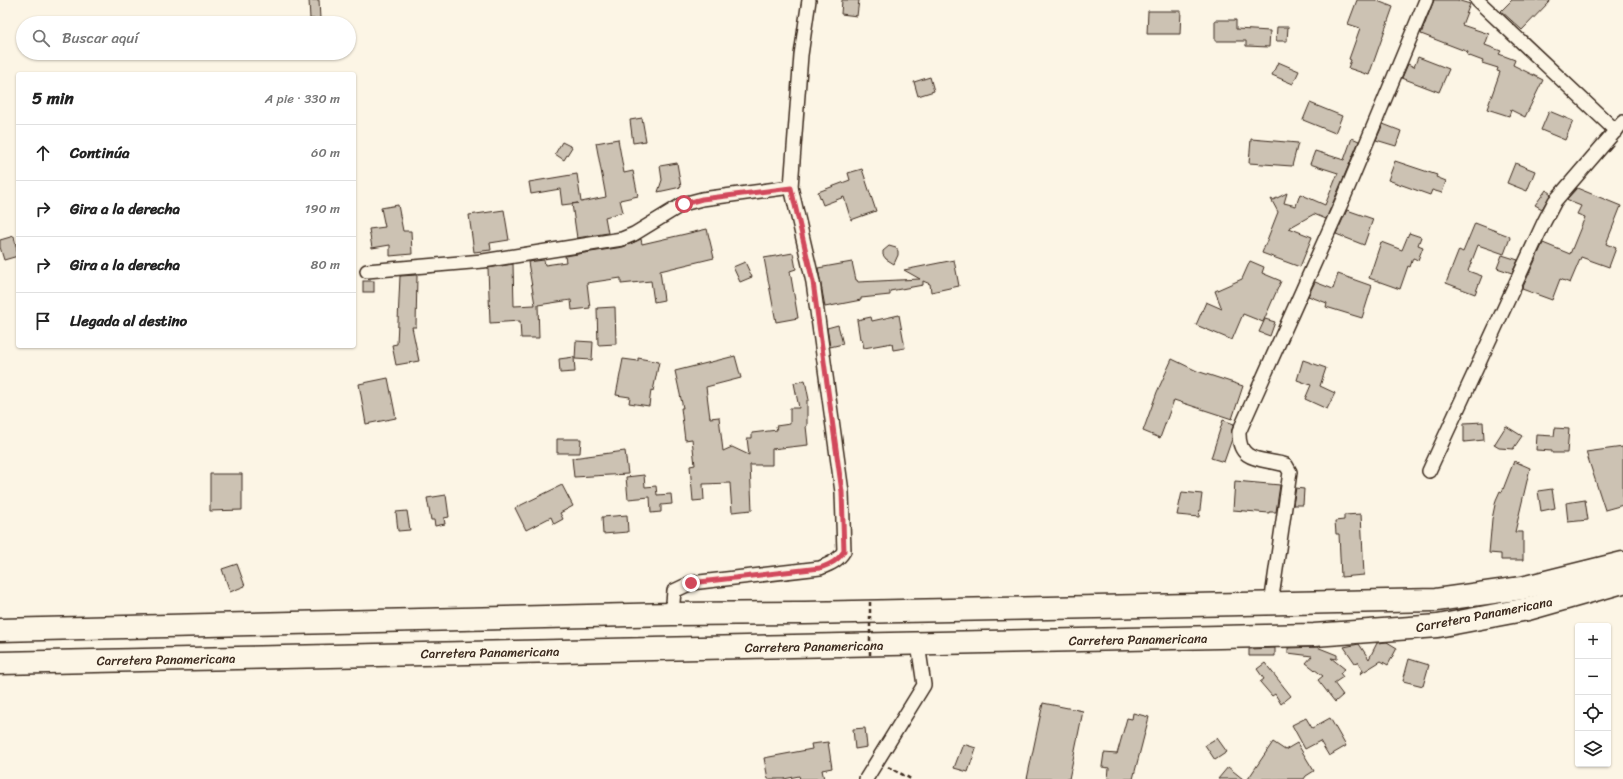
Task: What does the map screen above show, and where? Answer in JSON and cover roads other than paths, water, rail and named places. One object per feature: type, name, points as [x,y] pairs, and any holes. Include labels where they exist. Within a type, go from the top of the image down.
[{"type":"highway","name":"Carretera Panamericana","points":[[0,630],[672,614],[805,614],[1436,600],[1522,588],[1623,563]]},
{"type":"highway","name":"Carretera Panamericana","points":[[0,663],[1314,635],[1438,626],[1528,609],[1623,582]]},
{"type":"highway","points":[[523,652],[552,646],[673,637],[676,635],[678,630],[672,614]]},
{"type":"highway","points":[[708,648],[687,644],[682,636],[682,628],[688,625],[776,623],[790,620],[805,614]]},
{"type":"street","points":[[672,614],[674,591],[691,583],[820,568],[831,564],[840,558],[844,551],[842,492],[813,282],[791,188],[801,55],[809,0]]},
{"type":"street","points":[[1271,604],[1290,472],[1286,466],[1249,457],[1242,450],[1239,442],[1239,432],[1344,197],[1426,0]]},
{"type":"street","points":[[1429,471],[1555,201],[1619,126],[1477,0]]},
{"type":"street","points":[[367,271],[483,261],[622,239],[634,234],[684,204],[702,199],[791,188]]},
{"type":"street","points":[[866,779],[924,685],[918,644]]}]
